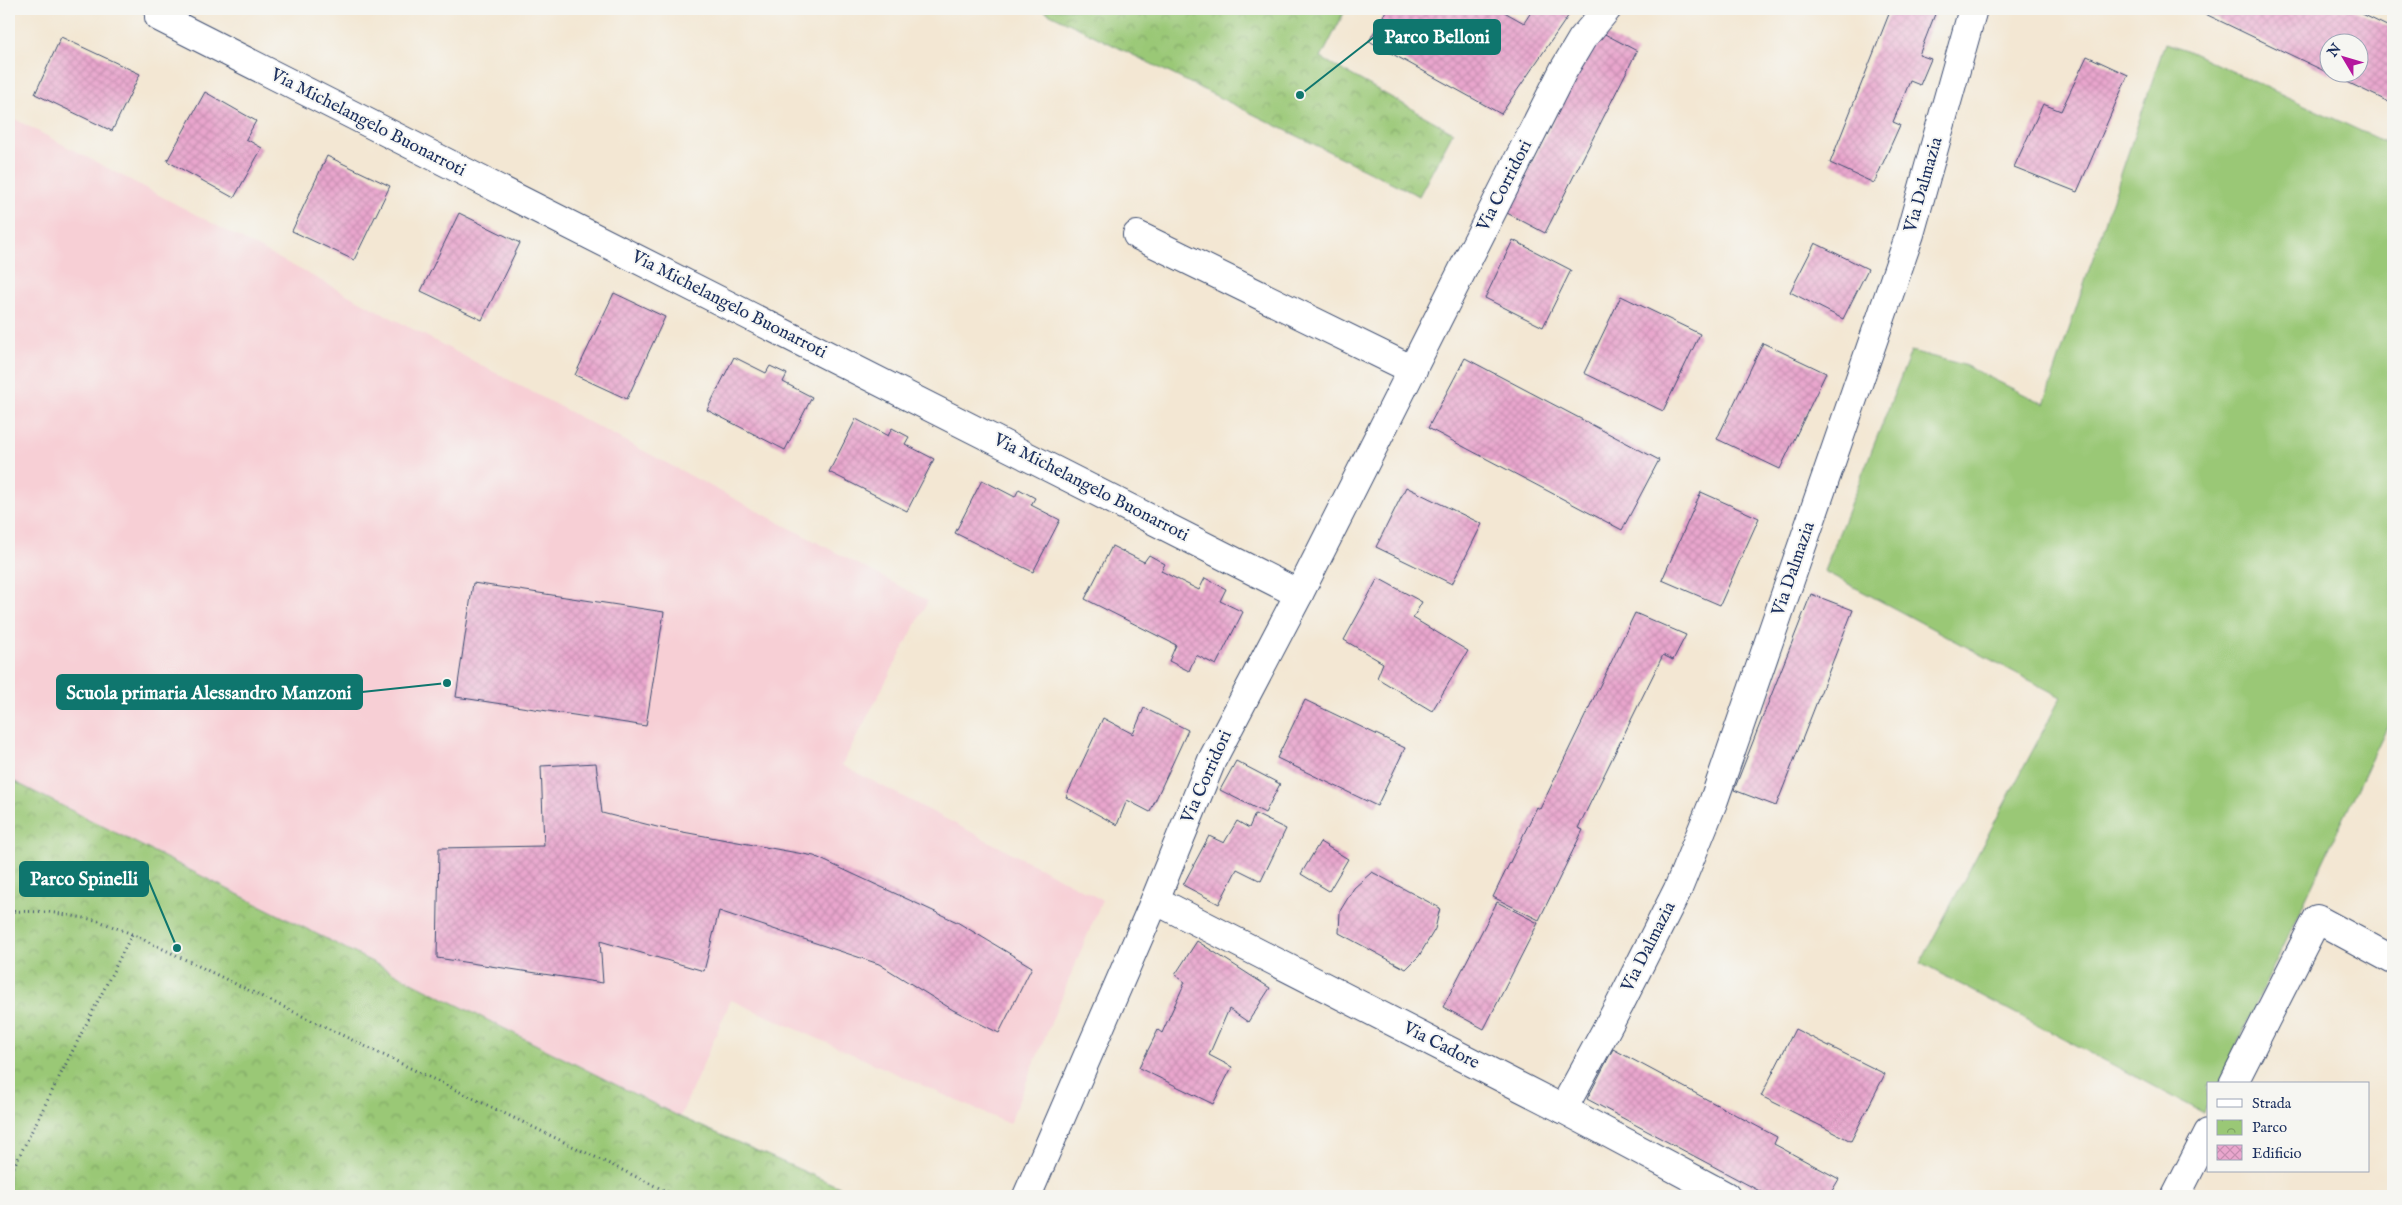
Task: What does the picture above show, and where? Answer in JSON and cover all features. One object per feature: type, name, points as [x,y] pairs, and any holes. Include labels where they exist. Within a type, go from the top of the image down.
[{"type":"street","name":"Via Corridori","points":[[1027,1196],[1155,900],[1212,760],[1299,594],[1563,71],[1582,40],[1607,9]]},
{"type":"street","name":"Via Dalmazia","points":[[1563,1109],[1620,1004],[1678,889],[1714,800],[1910,234],[1973,9]]},
{"type":"street","name":"Via Michelangelo Buonarroti","points":[[159,17],[1299,594]]},
{"type":"street","points":[[1137,234],[1413,370]]},
{"type":"street","name":"Via Cadore","points":[[1155,900],[1563,1109],[1726,1196]]},
{"type":"street","points":[[2234,1082],[2317,919],[2393,960]]},
{"type":"street","points":[[2176,1196],[2207,1135]]},
{"type":"path","points":[[9,911],[49,912],[96,920],[132,934],[676,1196]]},
{"type":"path","points":[[9,1176],[132,934]]},
{"type":"shaded area","points":[[9,116],[928,601],[842,765],[1102,900],[1009,1124],[731,1000],[680,1117],[9,779]]},
{"type":"green space","points":[[1040,9],[1346,9],[1321,58],[1453,132],[1419,196]]},
{"type":"green space","points":[[2165,43],[2184,49],[2393,146],[2393,714],[2219,1082],[2207,1082],[2207,1106],[2204,1113],[1920,963],[2061,697],[1824,571],[1911,351],[1964,365],[2044,404]]},
{"type":"green space","points":[[9,779],[680,1117],[860,1196],[9,1196]]},
{"type":"building","points":[[1387,9],[1499,9],[1524,23],[1533,9],[1573,9],[1501,114],[1369,41]]},
{"type":"building","points":[[1891,9],[1937,9],[1919,55],[1931,59],[1920,85],[1910,81],[1893,122],[1900,125],[1874,183],[1830,163]]},
{"type":"building","points":[[2195,9],[2352,9],[2393,29],[2393,104],[2347,82],[2370,82],[2370,32],[2320,32],[2320,69]]},
{"type":"building","points":[[1599,31],[1637,51],[1545,233],[1507,213]]},
{"type":"building","points":[[61,37],[140,74],[112,131],[35,94]]},
{"type":"building","points":[[2087,56],[2128,75],[2077,192],[2014,167],[2043,104],[2061,111]]},
{"type":"building","points":[[205,92],[256,121],[246,139],[262,148],[234,198],[167,161]]},
{"type":"building","points":[[327,156],[390,186],[354,260],[292,231]]},
{"type":"building","points":[[459,213],[520,243],[482,320],[421,291]]},
{"type":"building","points":[[1513,240],[1571,270],[1543,327],[1485,298]]},
{"type":"building","points":[[1815,243],[1868,269],[1843,319],[1790,292]]},
{"type":"building","points":[[614,293],[665,317],[627,399],[575,375]]},
{"type":"building","points":[[1621,296],[1700,334],[1663,411],[1584,373]]},
{"type":"building","points":[[1763,343],[1826,373],[1780,469],[1717,439]]},
{"type":"building","points":[[734,357],[766,373],[770,366],[787,374],[783,382],[812,397],[785,450],[707,410]]},
{"type":"building","points":[[1465,358],[1659,460],[1622,530],[1428,428]]},
{"type":"building","points":[[856,419],[888,436],[892,428],[909,437],[905,444],[934,459],[907,511],[829,472]]},
{"type":"building","points":[[982,480],[1015,497],[1019,489],[1035,498],[1031,505],[1060,520],[1033,572],[955,533]]},
{"type":"building","points":[[1406,487],[1482,524],[1452,584],[1376,547]]},
{"type":"building","points":[[1701,492],[1759,518],[1720,605],[1662,580]]},
{"type":"building","points":[[1112,546],[1144,562],[1149,555],[1165,564],[1161,571],[1199,590],[1205,578],[1226,589],[1220,601],[1243,612],[1216,665],[1196,655],[1189,671],[1169,661],[1176,645],[1085,599]]},
{"type":"building","points":[[1378,578],[1422,602],[1413,618],[1468,651],[1432,711],[1377,678],[1383,663],[1344,640]]},
{"type":"building","points":[[473,583],[664,612],[646,726],[456,697]]},
{"type":"building","points":[[1811,594],[1853,610],[1776,806],[1734,790]]},
{"type":"building","points":[[1635,613],[1686,635],[1673,660],[1663,655],[1578,828],[1583,830],[1539,920],[1493,897],[1537,807],[1540,809]]},
{"type":"building","points":[[1305,700],[1405,748],[1377,806],[1277,758]]},
{"type":"building","points":[[1144,708],[1188,730],[1150,812],[1127,800],[1117,825],[1066,797],[1103,718],[1133,734]]},
{"type":"building","points":[[1236,761],[1280,784],[1265,813],[1220,790]]},
{"type":"building","points":[[596,763],[602,813],[661,828],[814,856],[957,922],[1032,967],[999,1033],[953,1010],[879,964],[719,911],[704,971],[600,941],[603,983],[437,958],[439,848],[544,846],[541,766]]},
{"type":"building","points":[[1255,814],[1286,829],[1261,881],[1237,869],[1219,904],[1183,885],[1209,836],[1224,843],[1237,821],[1249,828]]},
{"type":"building","points":[[1320,842],[1348,859],[1329,891],[1301,874]]},
{"type":"building","points":[[1372,872],[1440,908],[1435,929],[1419,956],[1406,969],[1339,933],[1340,911],[1354,888]]},
{"type":"building","points":[[1497,902],[1538,923],[1484,1029],[1443,1007]]},
{"type":"building","points":[[1197,941],[1270,988],[1248,1022],[1229,1009],[1209,1055],[1232,1067],[1213,1104],[1139,1068],[1158,1030],[1162,1033],[1185,982],[1175,975]]},
{"type":"building","points":[[1795,1029],[1885,1074],[1851,1141],[1761,1096]]},
{"type":"building","points":[[1613,1049],[1777,1137],[1774,1144],[1839,1179],[1829,1196],[1769,1196],[1587,1099]]},
{"type":"place","name":"Parco Belloni","points":[[1300,95]]},
{"type":"place","name":"Scuola primaria Alessandro Manzoni","points":[[447,683]]},
{"type":"place","name":"Parco Spinelli","points":[[177,948]]}]
